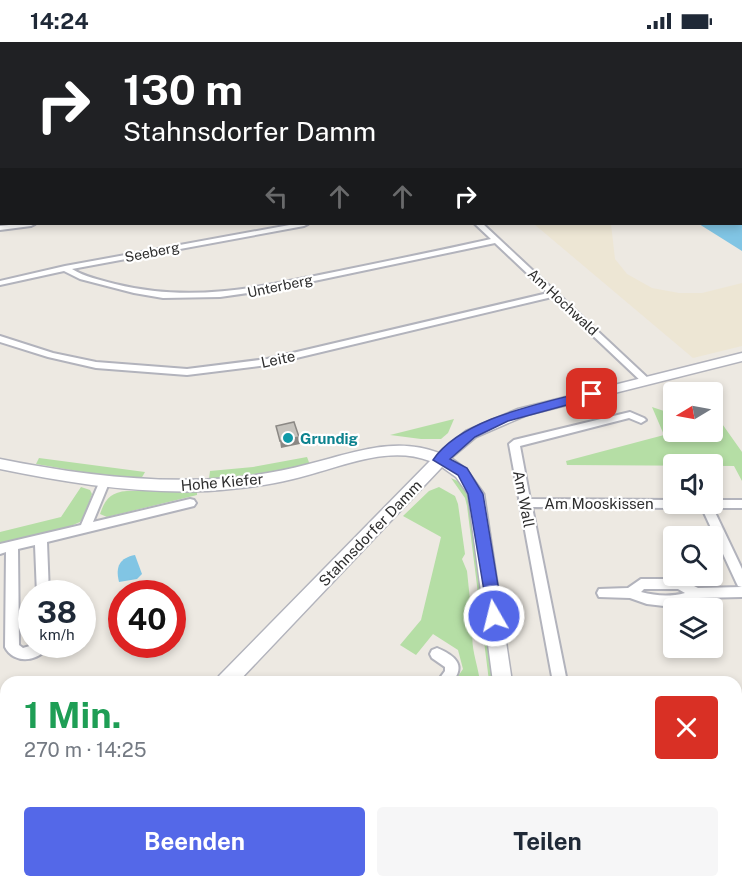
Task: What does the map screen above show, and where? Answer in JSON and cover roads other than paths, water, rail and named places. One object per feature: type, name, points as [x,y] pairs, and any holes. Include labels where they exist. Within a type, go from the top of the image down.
[{"type":"street","points":[[0,228],[23,225]]},
{"type":"street","name":"Seeberg","points":[[0,284],[65,268],[299,225]]},
{"type":"street","name":"Am Hochwald","points":[[479,225],[646,381]]},
{"type":"street","name":"Unterberg","points":[[65,268],[79,276],[119,288],[179,297],[209,298],[258,290],[497,240]]},
{"type":"street","name":"Leite","points":[[0,339],[51,355],[96,365],[187,372],[267,362],[553,294]]},
{"type":"street","name":"Stahnsdorfer Damm","points":[[232,676],[440,460],[471,434],[504,418],[742,357]]},
{"type":"street","name":"Am Wall","points":[[559,676],[514,444],[630,415],[641,420]]},
{"type":"street","name":"Hohe Kiefer","points":[[0,464],[104,483],[184,486],[245,482],[300,473],[375,452],[401,449],[421,451],[462,472],[471,483],[478,501],[502,676]]},
{"type":"street","points":[[86,526],[104,483]]},
{"type":"street","name":"Hohe Kiefer","points":[[6,547],[86,526],[190,503]]},
{"type":"street","name":"Am Mooskissen","points":[[525,503],[663,504]]},
{"type":"street","points":[[723,504],[742,504]]},
{"type":"street","points":[[711,514],[742,582]]},
{"type":"street","points":[[41,538],[42,580]]},
{"type":"street","points":[[6,547],[12,647],[18,654]]},
{"type":"street","points":[[603,593],[631,592],[648,601],[685,600],[697,593],[742,592]]},
{"type":"street","points":[[437,654],[452,664],[452,673],[449,676]]},
{"type":"water","points":[[701,225],[742,225],[742,251]]},
{"type":"water","points":[[135,555],[142,574],[137,579],[119,580],[118,567],[126,558]]},
{"type":"place","name":"Grundig","points":[[288,438]]}]
